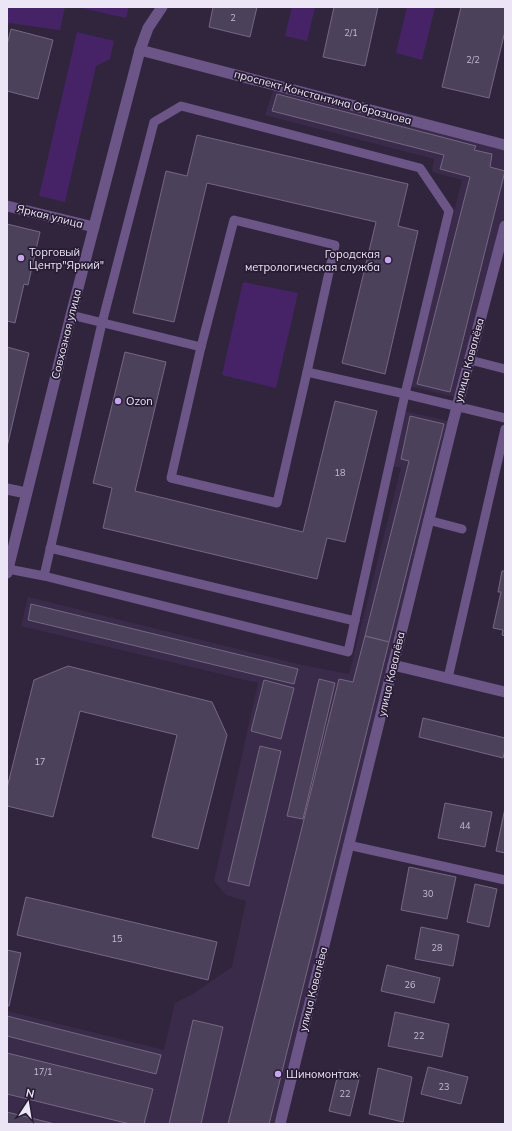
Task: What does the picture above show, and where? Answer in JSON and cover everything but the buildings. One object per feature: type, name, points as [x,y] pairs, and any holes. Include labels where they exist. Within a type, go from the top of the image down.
[{"type":"street","name":"Совхозная улица","points":[[8,571],[71,315],[140,50],[148,28],[162,7]]},
{"type":"street","name":"проспект Константина Образцова","points":[[140,50],[505,145]]},
{"type":"street","name":"Яркая улица","points":[[7,206],[94,227]]},
{"type":"street","name":"улица Ковалёва","points":[[280,1124],[428,520],[505,226]]},
{"type":"street","points":[[7,489],[26,493]]},
{"type":"street","points":[[393,665],[505,692]]},
{"type":"lane","points":[[8,571],[44,576],[348,652],[405,394],[449,211],[420,168],[181,106],[154,122],[102,323],[44,576]]},
{"type":"lane","points":[[234,220],[335,245],[307,372],[277,503],[171,478],[201,347],[234,220]]},
{"type":"lane","points":[[71,315],[201,347]]},
{"type":"lane","points":[[470,360],[505,369]]},
{"type":"lane","points":[[307,372],[505,418]]},
{"type":"lane","points":[[448,678],[505,428]]},
{"type":"lane","points":[[428,520],[462,529]]},
{"type":"lane","points":[[50,548],[355,621]]},
{"type":"lane","points":[[348,844],[505,880]]},
{"type":"shaded area","points":[[7,7],[65,7],[60,30],[9,23],[7,29]]},
{"type":"shaded area","points":[[77,7],[129,7],[126,18]]},
{"type":"shaded area","points":[[292,7],[315,7],[307,41],[285,36]]},
{"type":"shaded area","points":[[407,7],[435,7],[422,60],[396,53]]},
{"type":"shaded area","points":[[77,32],[114,41],[110,59],[96,66],[65,202],[39,196]]},
{"type":"shaded area","points":[[275,85],[505,145],[505,226],[459,398],[410,386],[462,180],[432,172],[434,159],[265,115]]},
{"type":"shaded area","points":[[243,282],[298,293],[276,388],[222,375]]},
{"type":"shaded area","points":[[404,411],[453,422],[280,1124],[7,1124],[7,1011],[164,1050],[175,1003],[193,994],[232,967],[246,901],[226,895],[214,881],[258,683],[21,626],[28,597],[302,665],[349,674],[401,468],[393,466]]},
{"type":"place","name":"Торговый Центр\"Яркий\"","points":[[21,258]]},
{"type":"place","name":"Городская метрологическая служба","points":[[388,260]]},
{"type":"place","name":"Ozon","points":[[118,401]]},
{"type":"place","name":"Шиномонтаж","points":[[278,1074]]}]
